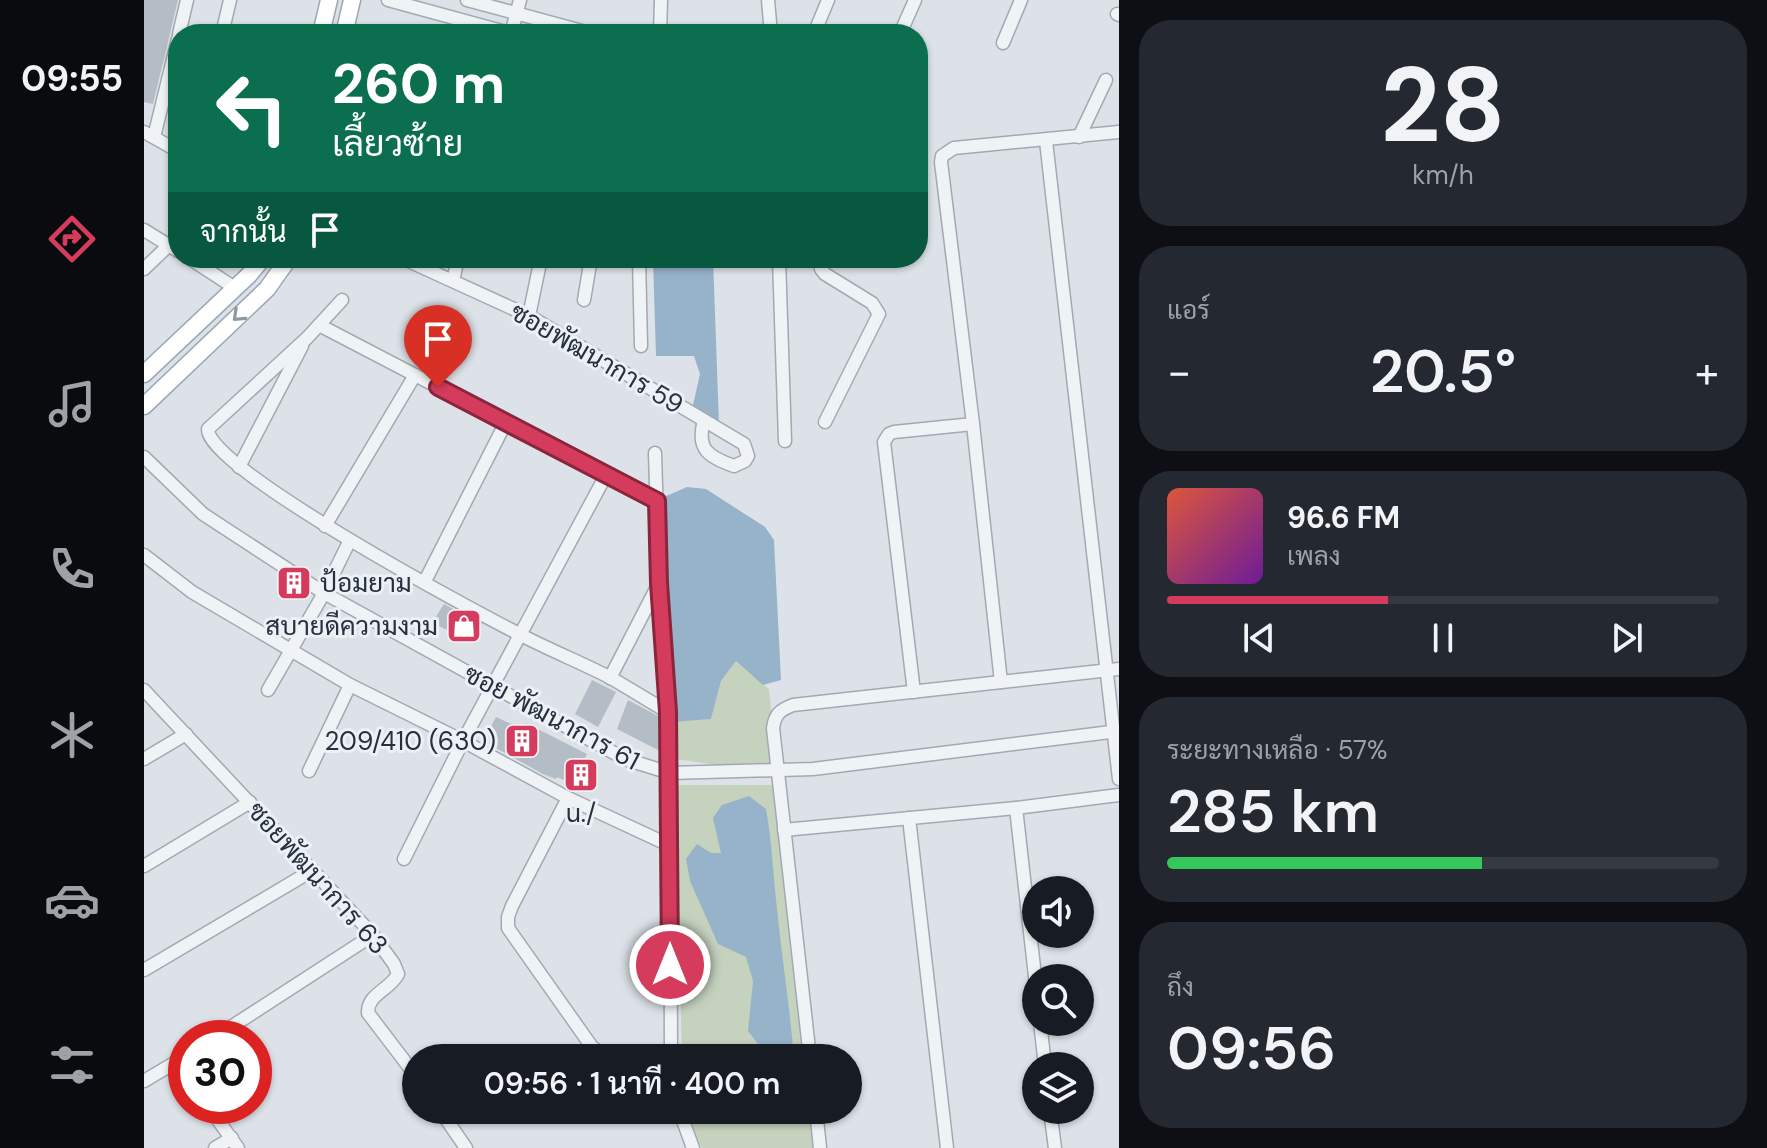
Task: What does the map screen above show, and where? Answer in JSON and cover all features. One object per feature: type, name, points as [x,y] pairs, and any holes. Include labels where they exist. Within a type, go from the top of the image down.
[{"type":"main road","points":[[323,24],[329,0]]},
{"type":"main road","points":[[346,24],[352,0]]},
{"type":"main road","points":[[144,374],[254,268]]},
{"type":"main road","points":[[144,406],[267,289],[282,268]]},
{"type":"street","points":[[182,24],[187,0]]},
{"type":"street","points":[[224,24],[230,0]]},
{"type":"street","points":[[388,0],[476,24]]},
{"type":"street","points":[[467,0],[518,6],[566,24]]},
{"type":"street","points":[[660,24],[661,0]]},
{"type":"street","points":[[768,0],[768,24]]},
{"type":"street","points":[[818,24],[828,0]]},
{"type":"street","points":[[904,24],[915,0]]},
{"type":"street","points":[[1003,43],[1021,0]]},
{"type":"street","points":[[168,72],[149,135],[168,145]]},
{"type":"street","points":[[1079,137],[1106,80]]},
{"type":"street","points":[[1001,682],[942,156],[954,148],[1119,132]]},
{"type":"street","points":[[1046,141],[1113,669],[1119,779]]},
{"type":"street","points":[[144,230],[168,244]]},
{"type":"street","points":[[144,269],[168,252]]},
{"type":"street","points":[[204,268],[235,288]]},
{"type":"street","name":"ซอยพัฒนาการ 59","points":[[424,268],[529,316],[704,420]]},
{"type":"street","points":[[453,281],[456,268]]},
{"type":"street","points":[[529,316],[539,268]]},
{"type":"street","points":[[584,300],[589,268]]},
{"type":"street","points":[[639,268],[641,346]]},
{"type":"street","points":[[779,268],[785,441]]},
{"type":"street","points":[[821,268],[834,282],[872,303],[879,314],[825,422]]},
{"type":"street","points":[[342,300],[307,338],[208,429],[209,439],[239,467],[349,542],[521,636],[610,678],[668,712]]},
{"type":"street","points":[[319,325],[657,501]]},
{"type":"street","points":[[239,467],[307,338]]},
{"type":"street","points":[[325,526],[415,375]]},
{"type":"street","points":[[425,581],[506,422]]},
{"type":"street","points":[[914,692],[884,442],[894,432],[973,424]]},
{"type":"street","points":[[655,453],[670,773],[671,1044]]},
{"type":"street","name":"ซอย พัฒนาการ 61","points":[[144,457],[203,514],[324,593],[625,759],[670,773],[778,771],[1116,732]]},
{"type":"street","points":[[404,859],[463,741],[606,475]]},
{"type":"street","points":[[268,690],[324,593],[349,542]]},
{"type":"street","points":[[144,555],[192,592],[350,685],[568,798],[669,845]]},
{"type":"street","points":[[610,678],[659,583]]},
{"type":"street","points":[[808,1044],[774,717],[793,705],[1113,669]]},
{"type":"street","points":[[309,771],[350,685]]},
{"type":"street","name":"ซอยพัฒนาการ 63","points":[[144,690],[373,935],[394,964],[398,974],[394,982],[372,999],[368,1013],[402,1058]]},
{"type":"street","points":[[144,759],[186,734]]},
{"type":"street","points":[[784,830],[1119,795]]},
{"type":"street","points":[[568,798],[512,906],[508,928],[590,1044]]},
{"type":"street","points":[[144,866],[250,802]]},
{"type":"street","points":[[1016,808],[1034,964]]},
{"type":"street","points":[[909,818],[947,1148]]},
{"type":"street","points":[[144,970],[313,870]]},
{"type":"street","points":[[242,1020],[373,935]]},
{"type":"street","points":[[144,1081],[168,1067]]},
{"type":"street","points":[[215,1148],[235,1143],[221,1124]]},
{"type":"street","points":[[450,1124],[466,1148]]},
{"type":"street","points":[[684,1124],[693,1148]]},
{"type":"street","points":[[817,1124],[820,1148]]},
{"type":"street","points":[[1052,1124],[1055,1148]]},
{"type":"green space","points":[[736,661],[769,689],[778,774],[676,759],[678,721],[711,719],[721,681]]},
{"type":"green space","points":[[678,785],[777,785],[804,1044],[682,1044]]},
{"type":"green space","points":[[690,1124],[813,1124],[816,1148],[702,1148]]},
{"type":"water","points":[[653,268],[713,268],[719,424],[693,405],[700,374],[694,356],[656,356]]},
{"type":"water","points":[[687,487],[706,489],[765,527],[774,540],[781,680],[763,685],[736,661],[721,681],[711,719],[672,722],[664,497]]},
{"type":"water","points":[[749,796],[766,809],[792,1044],[758,1044],[748,1031],[753,981],[746,957],[718,944],[690,881],[686,859],[697,844],[711,853],[721,853],[713,818],[722,805]]},
{"type":"building","points":[[144,0],[178,0],[172,24],[168,24],[168,42],[153,104],[144,102]]},
{"type":"building","points":[[444,604],[477,622],[469,640],[432,623]]},
{"type":"building","points":[[592,680],[616,692],[598,727],[575,714]]},
{"type":"building","points":[[628,700],[658,716],[660,751],[617,729]]},
{"type":"building","points":[[496,717],[522,729],[526,723],[587,754],[583,762],[591,767],[579,787],[543,774],[483,741]]},
{"type":"place","name":"ป้อมยาม","points":[[294,583]]},
{"type":"place","name":"สบายดีความงาม","points":[[464,626]]},
{"type":"place","name":"209/410 (630)","points":[[522,741]]},
{"type":"place","name":"u./","points":[[581,775]]},
{"type":"route","points":[[438,387],[657,501],[670,773],[670,965]]}]
